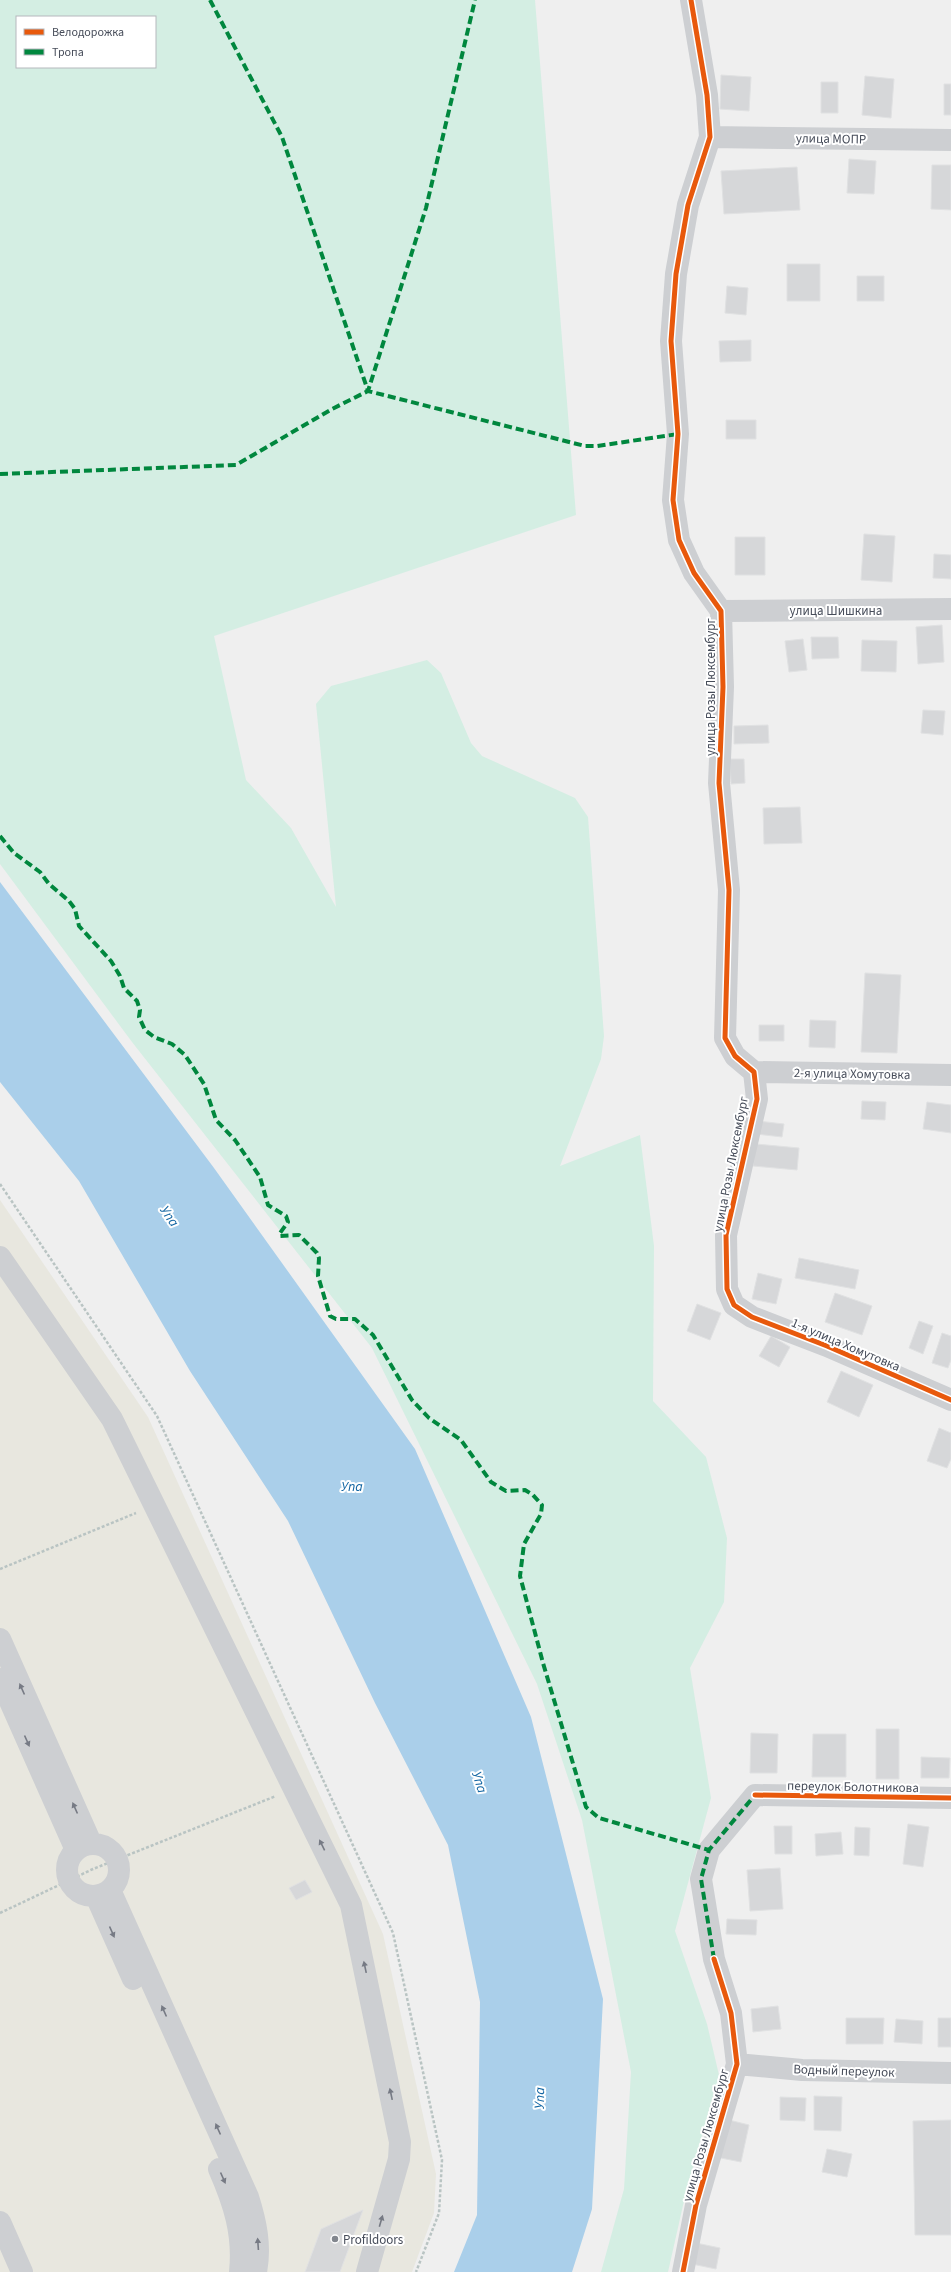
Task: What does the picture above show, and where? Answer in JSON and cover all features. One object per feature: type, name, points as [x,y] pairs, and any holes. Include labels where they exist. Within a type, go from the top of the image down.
[{"type":"street","name":"улица Розы Люксембург","points":[[692,0],[707,95],[710,136],[688,205],[676,274],[672,341],[678,434],[673,500],[679,540],[694,573],[721,611],[723,687],[720,783],[729,890],[725,1038],[735,1056],[754,1072],[757,1099],[726,1234],[726,1289],[734,1305]]},
{"type":"street","name":"улица МОПР","points":[[710,136],[951,140]]},
{"type":"street","name":"улица Шишкина","points":[[721,611],[951,609]]},
{"type":"street","name":"2-я улица Хомутовка","points":[[754,1072],[951,1075]]},
{"type":"street","points":[[0,1257],[112,1419],[353,1909],[400,2142],[399,2158],[367,2272]]},
{"type":"street","name":"1-я улица Хомутовка","points":[[734,1305],[752,1317],[827,1346],[951,1400]]},
{"type":"street","points":[[0,1639],[83,1847]]},
{"type":"street","points":[[0,1679],[83,1847]]},
{"type":"street","name":"улица Розы Люксембург","points":[[683,2272],[696,2205],[737,2064],[731,2013],[714,1959],[700,1879],[709,1850],[755,1795]]},
{"type":"street","name":"переулок Болотникова","points":[[755,1795],[951,1798]]},
{"type":"street","points":[[83,1847],[107,1847],[117,1860],[119,1876],[103,1893],[83,1894],[72,1886],[69,1880],[67,1867],[71,1855],[83,1847]]},
{"type":"street","points":[[103,1893],[231,2196],[240,2230],[242,2252],[240,2272]]},
{"type":"street","points":[[103,1893],[248,2196],[258,2240],[259,2257],[256,2272]]},
{"type":"street","name":"Водный переулок","points":[[737,2064],[802,2070],[951,2073]]},
{"type":"street","points":[[0,2222],[22,2272]]},
{"type":"path","points":[[0,1569],[155,1505]]},
{"type":"path","points":[[0,1913],[69,1880],[294,1789]]},
{"type":"shaded area","points":[[0,1200],[148,1417],[383,1934],[436,2174],[434,2213],[412,2272],[0,2272]]},
{"type":"green space","points":[[0,0],[535,0],[576,515],[214,636],[246,780],[291,828],[336,907],[316,704],[331,686],[427,660],[441,673],[471,743],[482,756],[575,798],[588,817],[604,1036],[601,1059],[560,1166],[640,1135],[654,1246],[653,1401],[706,1457],[727,1538],[724,1602],[690,1668],[711,1798],[675,1931],[707,2024],[719,2075],[686,2192],[668,2272],[601,2272],[624,2189],[631,2072],[582,1820],[537,1684],[372,1348],[132,1042],[0,864]]},
{"type":"water","name":"Упа","points":[[0,882],[214,1168],[415,1449],[531,1717],[603,1999],[592,2209],[572,2272],[454,2272],[477,2215],[480,2002],[448,1845],[375,1703],[288,1521],[190,1371],[79,1181],[0,1082]]},
{"type":"building","points":[[721,75],[751,77],[749,111],[720,109]]},
{"type":"building","points":[[865,76],[894,79],[891,118],[862,115]]},
{"type":"building","points":[[821,82],[838,82],[838,113],[821,113]]},
{"type":"building","points":[[944,84],[951,84],[951,115],[944,115]]},
{"type":"building","points":[[849,159],[876,161],[874,194],[847,193]]},
{"type":"building","points":[[932,165],[951,165],[951,210],[931,209]]},
{"type":"building","points":[[797,167],[800,210],[724,214],[721,171]]},
{"type":"building","points":[[787,264],[820,264],[820,301],[787,301]]},
{"type":"building","points":[[857,276],[884,276],[884,301],[857,301]]},
{"type":"building","points":[[727,286],[748,288],[746,315],[725,313]]},
{"type":"building","points":[[751,340],[751,361],[720,362],[719,341]]},
{"type":"building","points":[[726,420],[756,420],[756,439],[726,439]]},
{"type":"building","points":[[864,534],[895,536],[892,582],[861,580]]},
{"type":"building","points":[[735,537],[765,537],[765,575],[735,575]]},
{"type":"building","points":[[934,554],[951,555],[951,579],[933,578]]},
{"type":"building","points":[[942,625],[944,662],[918,664],[916,627]]},
{"type":"building","points":[[811,637],[838,637],[839,658],[812,659]]},
{"type":"building","points":[[803,639],[807,670],[789,672],[785,641]]},
{"type":"building","points":[[862,640],[897,641],[896,672],[861,671]]},
{"type":"building","points":[[923,710],[945,711],[943,735],[921,733]]},
{"type":"building","points":[[768,725],[769,743],[734,744],[734,726]]},
{"type":"building","points":[[730,759],[744,759],[745,783],[731,784]]},
{"type":"building","points":[[800,807],[802,843],[764,844],[763,808]]},
{"type":"building","points":[[865,973],[901,975],[897,1053],[861,1052]]},
{"type":"building","points":[[810,1020],[836,1021],[835,1048],[809,1047]]},
{"type":"building","points":[[759,1025],[784,1025],[784,1041],[759,1041]]},
{"type":"building","points":[[862,1101],[886,1102],[885,1120],[861,1119]]},
{"type":"building","points":[[927,1102],[951,1105],[951,1133],[923,1129]]},
{"type":"building","points":[[758,1121],[784,1124],[782,1137],[756,1134]]},
{"type":"building","points":[[756,1144],[799,1148],[797,1170],[753,1166]]},
{"type":"building","points":[[799,1258],[859,1270],[855,1289],[795,1278]]},
{"type":"building","points":[[758,1273],[782,1279],[776,1304],[752,1299]]},
{"type":"building","points":[[835,1293],[872,1306],[862,1335],[825,1322]]},
{"type":"building","points":[[697,1304],[721,1313],[710,1340],[687,1331]]},
{"type":"building","points":[[919,1321],[933,1326],[923,1354],[909,1348]]},
{"type":"building","points":[[942,1333],[951,1336],[951,1360],[948,1368],[932,1363]]},
{"type":"building","points":[[771,1336],[790,1347],[779,1367],[759,1356]]},
{"type":"building","points":[[841,1371],[873,1385],[859,1417],[827,1402]]},
{"type":"building","points":[[939,1428],[951,1433],[951,1459],[947,1468],[927,1461]]},
{"type":"building","points":[[876,1729],[899,1729],[899,1779],[876,1779]]},
{"type":"building","points":[[751,1733],[778,1734],[777,1773],[750,1773]]},
{"type":"building","points":[[813,1734],[846,1734],[846,1777],[812,1777]]},
{"type":"building","points":[[921,1757],[950,1758],[949,1778],[921,1778]]},
{"type":"building","points":[[908,1824],[929,1827],[923,1867],[903,1864]]},
{"type":"building","points":[[774,1826],[792,1826],[792,1854],[775,1854]]},
{"type":"building","points":[[855,1827],[870,1828],[869,1856],[854,1855]]},
{"type":"building","points":[[841,1832],[843,1854],[816,1856],[815,1834]]},
{"type":"building","points":[[780,1868],[783,1909],[750,1911],[747,1870]]},
{"type":"building","points":[[305,1880],[312,1892],[296,1900],[289,1888]]},
{"type":"building","points":[[727,1919],[757,1920],[756,1935],[726,1934]]},
{"type":"building","points":[[778,2006],[781,2029],[753,2032],[751,2009]]},
{"type":"building","points":[[846,2018],[884,2018],[883,2044],[846,2044]]},
{"type":"building","points":[[938,2018],[951,2018],[951,2047],[938,2047]]},
{"type":"building","points":[[896,2019],[923,2021],[922,2044],[894,2042]]},
{"type":"building","points":[[814,2096],[842,2097],[841,2131],[814,2130]]},
{"type":"building","points":[[780,2097],[806,2098],[805,2121],[780,2120]]},
{"type":"building","points":[[725,2119],[749,2125],[741,2162],[716,2157]]},
{"type":"building","points":[[951,2120],[951,2235],[915,2235],[913,2121]]},
{"type":"building","points":[[827,2149],[852,2154],[847,2177],[822,2172]]},
{"type":"building","points":[[363,2210],[340,2272],[305,2272],[321,2229]]},
{"type":"building","points":[[696,2243],[720,2248],[716,2269],[692,2264]]},
{"type":"marked path","points":[[210,0],[282,137],[368,391],[426,208],[475,0]]},
{"type":"marked path","points":[[0,474],[236,465],[332,409],[368,391],[585,446],[597,446],[678,434]]},
{"type":"marked path","points":[[0,836],[14,853],[40,872],[49,884],[69,901],[75,909],[79,926],[111,961],[120,976],[124,988],[137,1001],[140,1010],[139,1017],[145,1030],[154,1037],[172,1044],[185,1055],[204,1084],[216,1120],[235,1140],[260,1177],[268,1205],[286,1216],[288,1222],[280,1233],[280,1236],[299,1235],[317,1253],[319,1258],[318,1276],[330,1316],[336,1319],[355,1319],[373,1335],[412,1400],[429,1418],[461,1440],[491,1482],[506,1491],[525,1490],[533,1495],[542,1505],[541,1514],[524,1544],[520,1576],[543,1663],[586,1807],[599,1818],[709,1850]]},
{"type":"marked path","points":[[714,1959],[701,1879],[709,1850],[755,1795]]},
{"type":"cycle path","points":[[691,0],[707,95],[710,137],[688,205],[676,274],[671,341],[678,434],[673,500],[679,540],[694,573],[721,611],[723,687],[719,783],[729,890],[725,1038],[735,1056],[754,1072],[757,1099],[726,1235],[727,1289],[734,1305],[752,1317],[827,1346],[951,1400]]},
{"type":"cycle path","points":[[755,1795],[951,1798]]},
{"type":"cycle path","points":[[683,2272],[696,2205],[737,2064],[731,2013],[714,1959]]},
{"type":"place","name":"Profildoors","points":[[335,2239]]}]
